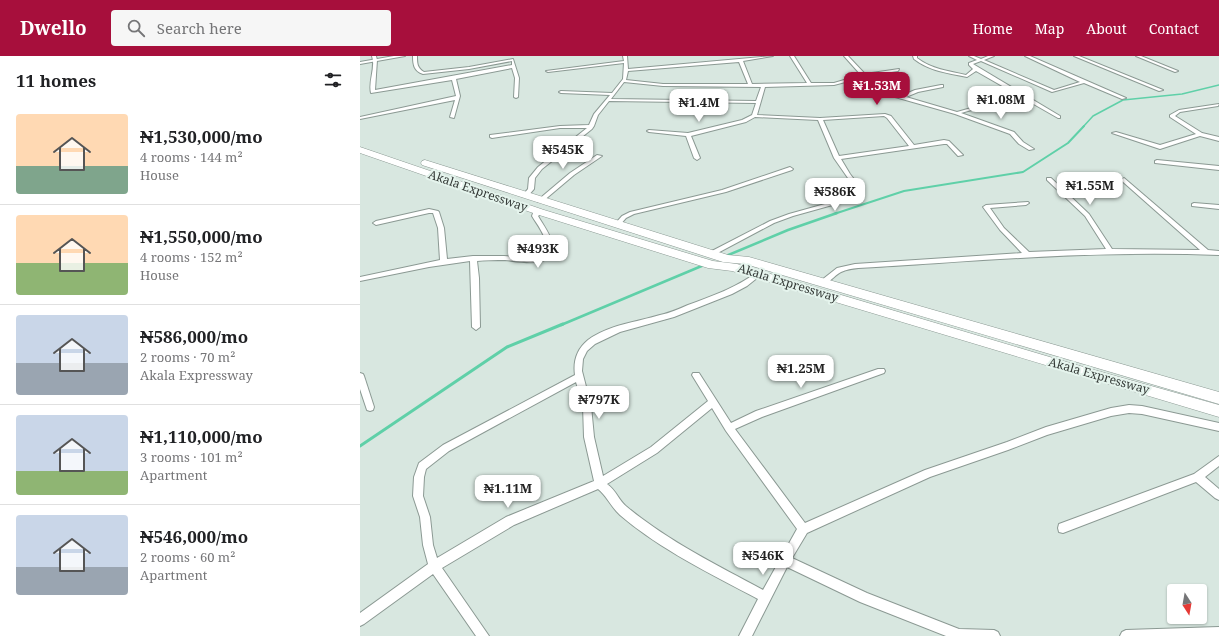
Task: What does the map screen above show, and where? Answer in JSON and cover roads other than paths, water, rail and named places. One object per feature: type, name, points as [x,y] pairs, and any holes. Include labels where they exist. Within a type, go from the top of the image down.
[{"type":"main road","name":"Akala Expressway","points":[[360,143],[727,259],[745,260],[822,283],[885,307]]},
{"type":"main road","name":"Akala Expressway","points":[[360,150],[540,212],[712,265],[733,267],[885,307],[1105,372],[1219,411]]},
{"type":"main road","points":[[480,191],[493,185]]},
{"type":"main road","name":"Akala Expressway","points":[[1105,372],[1219,398]]},
{"type":"street","points":[[360,63],[375,58],[403,56]]},
{"type":"street","points":[[415,56],[416,67],[419,72],[423,73],[469,68],[511,58],[517,78],[516,97]]},
{"type":"street","points":[[525,196],[531,189],[532,178],[540,168],[592,126],[596,115],[625,79],[625,56]]},
{"type":"street","points":[[626,70],[741,61],[771,56]]},
{"type":"street","points":[[792,56],[810,85]]},
{"type":"street","points":[[846,56],[864,75]]},
{"type":"street","points":[[915,56],[918,61],[929,66],[967,76],[976,69]]},
{"type":"street","points":[[971,56],[1054,91],[1084,82]]},
{"type":"street","points":[[992,56],[971,63],[976,69],[1058,116]]},
{"type":"street","points":[[1027,56],[1084,82],[1124,98]]},
{"type":"street","points":[[1076,56],[1161,90]]},
{"type":"street","points":[[1138,56],[1176,71]]},
{"type":"street","points":[[1144,59],[1152,56]]},
{"type":"street","points":[[375,58],[372,92],[514,66]]},
{"type":"street","points":[[741,61],[751,86]]},
{"type":"street","points":[[548,71],[626,62]]},
{"type":"street","points":[[623,81],[663,84],[751,86],[810,85],[834,84],[864,75],[898,70]]},
{"type":"street","points":[[452,117],[458,96],[454,78]]},
{"type":"street","points":[[850,80],[958,113],[1012,133],[1021,143],[1031,149]]},
{"type":"street","points":[[754,116],[763,86]]},
{"type":"street","points":[[902,97],[917,91],[941,86]]},
{"type":"street","points":[[560,92],[612,94]]},
{"type":"street","points":[[360,118],[457,98]]},
{"type":"street","points":[[608,100],[758,102]]},
{"type":"street","points":[[958,113],[987,104]]},
{"type":"street","points":[[1218,105],[1179,111],[1172,116],[1200,134],[1219,139]]},
{"type":"street","points":[[649,131],[688,135],[744,121],[754,116],[820,119],[887,115],[912,146]]},
{"type":"street","points":[[712,254],[772,222],[791,215],[852,198],[859,194],[860,191],[851,181],[837,158],[820,119]]},
{"type":"street","points":[[492,136],[560,127],[592,126]]},
{"type":"street","points":[[1114,133],[1160,147],[1200,134]]},
{"type":"street","points":[[688,135],[697,158]]},
{"type":"street","points":[[837,158],[946,142],[960,155]]},
{"type":"street","points":[[540,201],[572,174],[599,156]]},
{"type":"street","points":[[1156,162],[1219,168]]},
{"type":"street","points":[[617,225],[624,217],[632,213],[724,191],[790,169]]},
{"type":"street","points":[[1049,179],[1087,215],[1110,251]]},
{"type":"street","points":[[1124,180],[1206,252]]},
{"type":"street","points":[[1026,203],[986,207],[1002,229],[1028,255]]},
{"type":"street","points":[[1194,205],[1219,207]]},
{"type":"street","points":[[376,223],[429,211],[436,212],[441,228],[444,262]]},
{"type":"street","points":[[360,279],[413,267],[473,258],[512,257],[533,260],[545,256],[550,248],[549,243],[535,216],[535,214],[540,212]]},
{"type":"street","points":[[822,283],[839,270],[851,267],[1110,251],[1219,253]]},
{"type":"street","points":[[473,258],[476,327]]},
{"type":"street","points":[[759,274],[744,286],[714,299],[668,316],[622,327],[601,337],[588,346],[582,352],[579,359],[580,376],[588,408],[589,437],[599,484],[607,490],[622,510],[650,531],[690,556],[765,597]]},
{"type":"street","points":[[729,428],[759,414],[881,371]]},
{"type":"street","points":[[696,375],[712,403],[729,428],[803,529]]},
{"type":"street","points":[[360,376],[370,407]]},
{"type":"street","points":[[483,636],[434,566],[428,545],[425,517],[418,496],[419,477],[422,466],[446,448],[580,376]]},
{"type":"street","points":[[360,620],[434,566],[510,521],[599,484],[654,450],[712,403]]},
{"type":"street","points":[[745,636],[803,529],[928,473],[1008,446],[1046,431],[1111,412],[1129,409],[1142,410],[1219,427]]},
{"type":"street","points":[[1063,528],[1197,477],[1219,460]]},
{"type":"street","points":[[1197,477],[1219,496]]},
{"type":"street","points":[[785,560],[864,598],[959,635],[994,636]]},
{"type":"street","points":[[1126,636],[1219,633]]},
{"type":"waterway","points":[[1083,127],[1093,116],[1123,100],[1182,94],[1219,85]]},
{"type":"waterway","points":[[836,213],[904,191],[1023,172],[1068,143],[1084,126]]},
{"type":"waterway","points":[[726,256],[788,230],[836,213]]},
{"type":"waterway","points":[[561,325],[704,265]]},
{"type":"waterway","points":[[360,446],[507,347],[563,324]]}]
